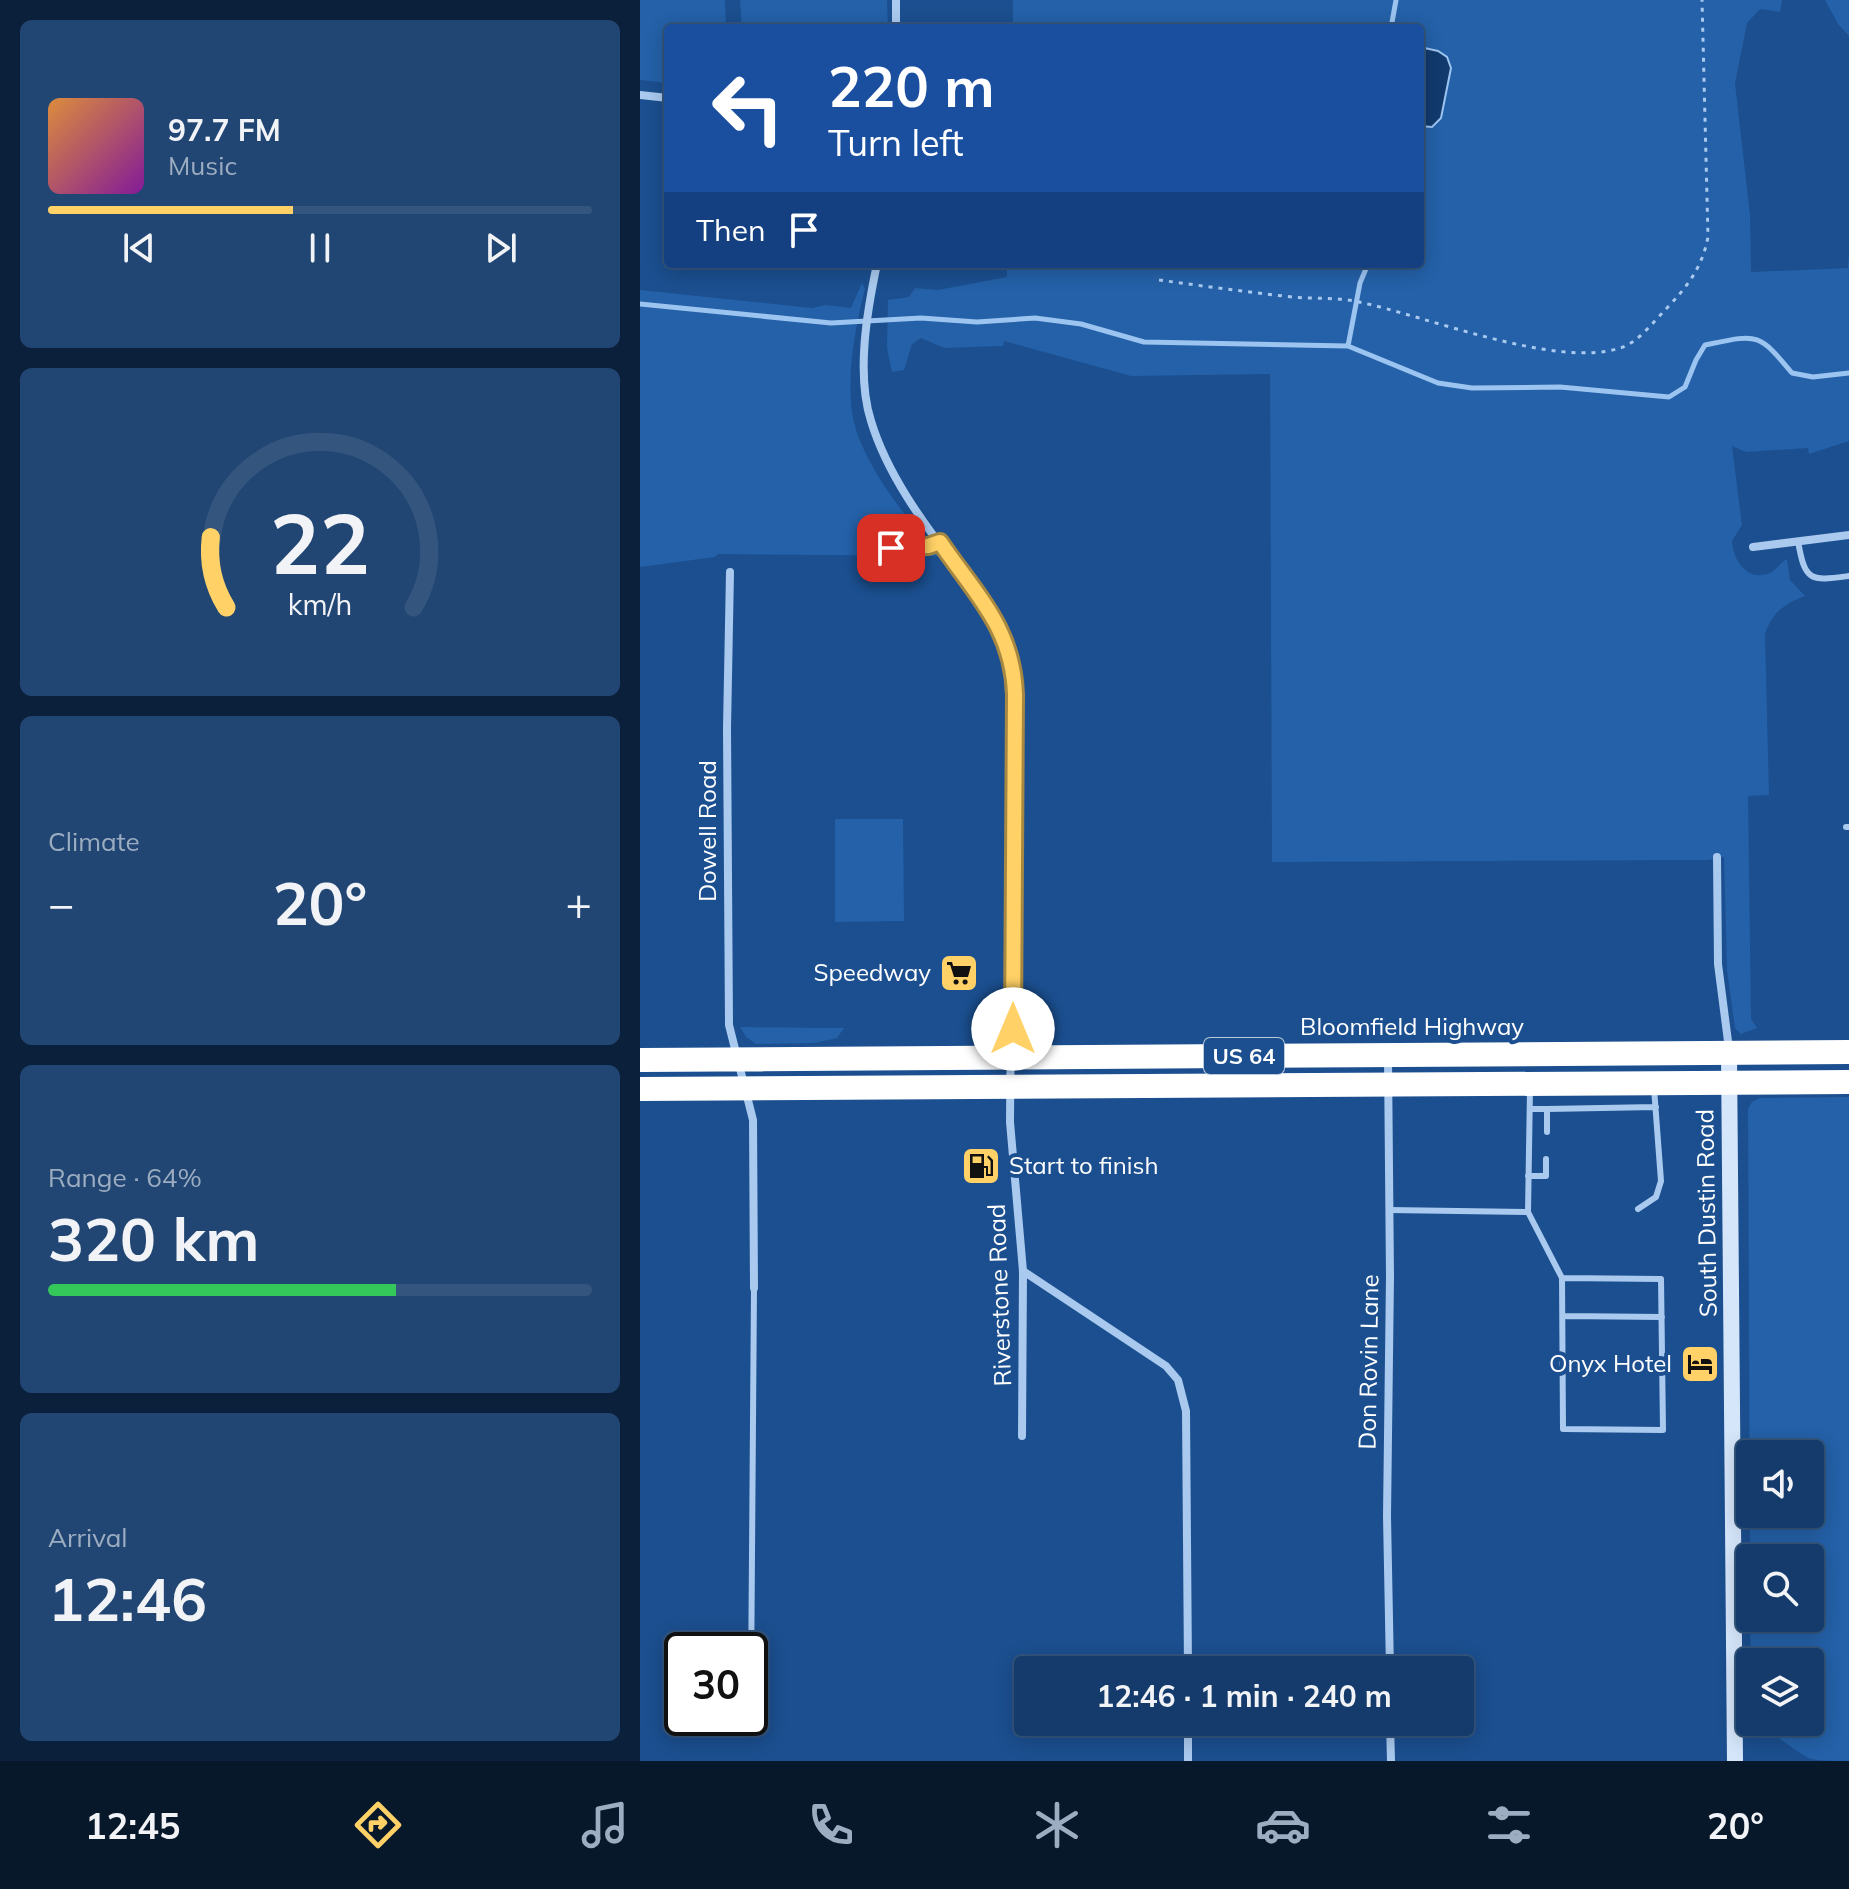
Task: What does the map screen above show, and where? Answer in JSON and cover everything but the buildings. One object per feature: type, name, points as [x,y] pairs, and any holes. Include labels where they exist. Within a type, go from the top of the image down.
[{"type":"highway","name":"Bloomfield Highway","points":[[640,1060],[1849,1052]]},
{"type":"highway","name":"US 64","points":[[640,1089],[1530,1084],[1655,1096],[1730,1084],[1849,1082]]},
{"type":"street","points":[[896,0],[896,24]]},
{"type":"street","points":[[640,95],[664,98]]},
{"type":"street","name":"Riverstone Road","points":[[876,268],[865,341],[869,418],[895,478],[1000,627],[1008,647],[1014,678],[1013,1058],[1010,1122],[1023,1271],[1022,1436]]},
{"type":"street","points":[[1753,547],[1849,535]]},
{"type":"street","name":"Dowell Road","points":[[730,572],[729,1025],[736,1060],[747,1088]]},
{"type":"street","name":"South Dustin Road","points":[[1717,857],[1718,964],[1730,1084],[1735,1761]]},
{"type":"street","name":"Don Rovin Lane","points":[[1388,1054],[1390,1656]]},
{"type":"street","points":[[747,1088],[753,1120],[754,1288]]},
{"type":"street","points":[[1023,1271],[1166,1366],[1178,1380],[1186,1411],[1188,1656]]},
{"type":"street","points":[[1188,1736],[1188,1761]]},
{"type":"street","points":[[1390,1736],[1391,1761]]},
{"type":"lane","points":[[1798,541],[1803,568],[1811,578],[1819,580],[1849,576]]},
{"type":"lane","points":[[891,548],[928,546],[940,542]]},
{"type":"lane","points":[[1531,1054],[1528,1212],[1562,1278],[1563,1429],[1663,1430],[1661,1279],[1562,1278]]},
{"type":"lane","points":[[1530,1109],[1655,1096],[1661,1181],[1656,1197],[1638,1209]]},
{"type":"lane","points":[[1547,1109],[1547,1132]]},
{"type":"lane","points":[[1528,1176],[1546,1176],[1546,1159]]},
{"type":"lane","points":[[1389,1210],[1528,1212]]},
{"type":"lane","points":[[751,1632],[754,1288]]},
{"type":"lane","points":[[1564,1316],[1662,1317]]},
{"type":"path","points":[[1159,280],[1295,297],[1356,301],[1494,338],[1563,351],[1599,353],[1623,348],[1688,286],[1706,249],[1702,0]]},
{"type":"shaded area","points":[[640,0],[725,0],[726,24],[664,24],[664,83],[640,80]]},
{"type":"shaded area","points":[[740,0],[887,0],[888,24],[742,24]]},
{"type":"shaded area","points":[[1013,0],[1782,0],[1780,12],[1760,9],[1747,23],[1735,83],[1750,215],[1751,272],[1848,268],[1849,254],[1849,441],[1809,454],[1808,448],[1746,452],[1732,446],[1742,525],[1732,541],[1735,556],[1744,568],[1756,575],[1772,572],[1787,559],[1790,580],[1805,596],[1779,610],[1765,635],[1769,795],[1748,796],[1751,1019],[1757,1028],[1741,1034],[1735,1028],[1727,970],[1724,857],[1708,860],[1272,862],[1270,374],[1131,376],[1004,341],[1003,346],[944,348],[921,338],[912,344],[904,370],[892,372],[887,348],[888,300],[909,297],[915,288],[938,290],[1007,277],[1007,268],[1424,268],[1424,24],[1013,24]]},
{"type":"shaded area","points":[[1825,0],[1849,0],[1849,36],[1838,24]]},
{"type":"shaded area","points":[[1424,48],[1447,57],[1451,68],[1441,118],[1432,127],[1424,126]]},
{"type":"shaded area","points":[[862,283],[865,289],[851,366],[852,412],[856,431],[886,488],[938,556],[718,554],[715,557],[640,567],[640,290],[812,308],[826,305],[851,308]]},
{"type":"shaded area","points":[[835,819],[903,819],[904,921],[835,922]]},
{"type":"shaded area","points":[[740,1027],[844,1028],[837,1038],[815,1043],[756,1044],[746,1037]]},
{"type":"shaded area","points":[[1849,1097],[1849,1761],[1811,1759],[1775,1736],[1824,1736],[1824,1648],[1751,1648],[1750,1632],[1824,1632],[1824,1544],[1750,1544],[1750,1528],[1824,1528],[1824,1440],[1749,1440],[1748,1109],[1752,1102],[1760,1098]]},
{"type":"waterway","points":[[1392,24],[1396,0]]},
{"type":"waterway","points":[[1348,346],[1360,283],[1366,268]]},
{"type":"waterway","points":[[640,304],[831,323],[921,318],[977,322],[1035,318],[1081,324],[1144,342],[1348,346],[1438,383],[1472,388],[1560,387],[1669,397],[1685,387],[1705,345],[1747,338],[1764,343],[1792,373],[1813,377],[1849,373]]},
{"type":"place","name":"Speedway","points":[[959,973]]},
{"type":"place","name":"Start to finish","points":[[981,1166]]},
{"type":"place","name":"Onyx Hotel","points":[[1700,1364]]},
{"type":"route","points":[[891,548],[928,546],[940,542],[1000,627],[1012,662],[1015,695],[1013,1029]]}]
